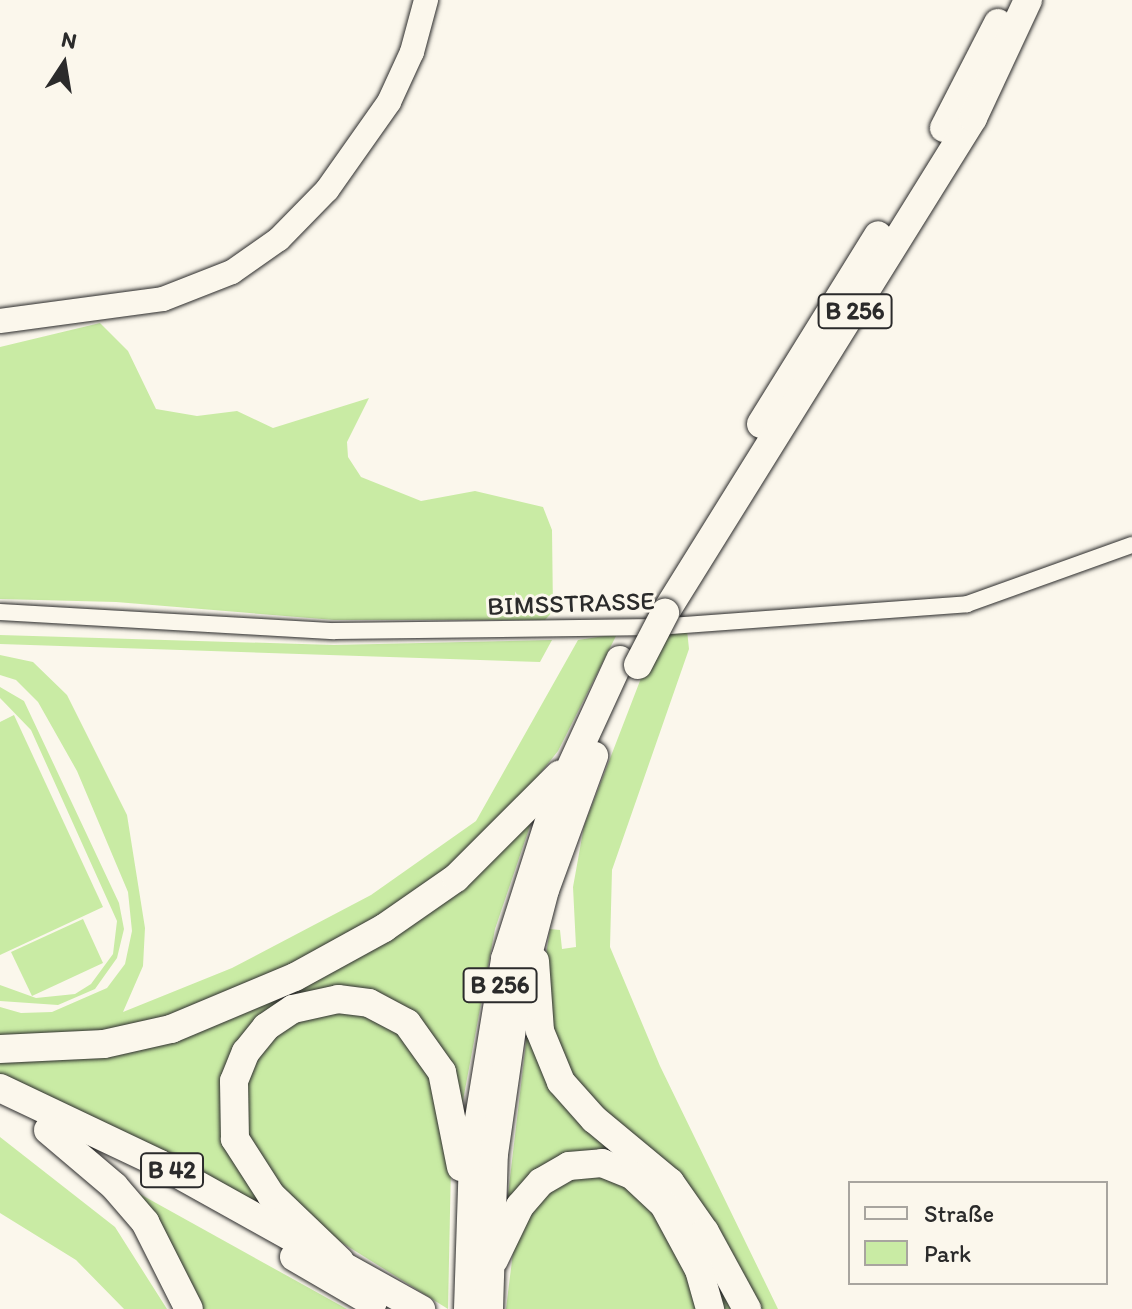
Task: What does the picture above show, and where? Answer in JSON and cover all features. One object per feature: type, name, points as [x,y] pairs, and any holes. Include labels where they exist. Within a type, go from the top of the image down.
[{"type":"highway","name":"B 256","points":[[480,1290],[468,1220],[484,1066],[505,959],[529,874],[573,759],[655,612],[954,112],[1008,0]]},
{"type":"highway","name":"B 256","points":[[655,612],[973,118],[1028,0]]},
{"type":"highway","name":"B 256","points":[[480,1290],[500,1093],[534,925],[629,663]]},
{"type":"highway","points":[[0,1049],[80,1047],[171,1029],[295,977],[384,928],[456,878],[504,836],[573,759]]},
{"type":"highway","points":[[534,925],[540,1031],[561,1082],[575,1102],[670,1182],[705,1232],[747,1309]]},
{"type":"highway","points":[[340,1261],[256,1177],[240,1152],[232,1124],[234,1081],[246,1052],[266,1027],[307,1004],[338,999],[369,1003],[407,1023],[428,1045],[453,1112],[468,1220]]},
{"type":"highway","name":"B 42","points":[[0,1088],[160,1164],[340,1261],[421,1309]]},
{"type":"highway","name":"B 42","points":[[0,1108],[242,1229],[384,1309]]},
{"type":"highway","points":[[48,1130],[114,1186],[145,1222],[189,1309]]},
{"type":"highway","points":[[480,1290],[520,1206],[541,1182],[569,1166],[602,1163],[632,1175],[664,1205],[699,1270],[710,1309]]},
{"type":"main road","points":[[0,321],[163,299],[232,272],[279,239],[327,190],[389,102],[412,52],[426,0]]},
{"type":"street","name":"BIMSSTRASSE","points":[[0,612],[334,631],[657,627],[967,604],[1132,545]]},
{"type":"green space","points":[[100,323],[128,351],[156,409],[197,416],[237,411],[273,428],[369,398],[347,442],[348,457],[361,477],[421,501],[475,491],[543,507],[552,530],[553,611],[545,620],[334,620],[116,602],[0,599],[0,347]]},
{"type":"green space","points":[[672,628],[687,630],[689,649],[612,870],[610,947],[660,1066],[778,1309],[754,1309],[588,1104],[553,1044],[545,961],[550,929],[560,930],[562,949],[576,947],[573,887],[584,826],[643,673]]},
{"type":"green space","points":[[617,634],[558,751],[489,838],[383,918],[238,994],[115,1034],[0,1038],[0,1007],[21,1013],[52,1012],[107,988],[125,964],[132,931],[128,892],[77,771],[38,702],[16,680],[0,675],[0,655],[33,662],[67,695],[127,815],[145,928],[143,966],[123,1012],[232,968],[371,895],[476,821],[578,640]]},
{"type":"green space","points":[[0,635],[334,645],[552,640],[540,662],[0,644]]},
{"type":"green space","points":[[0,687],[24,701],[119,903],[124,929],[117,958],[95,989],[58,1005],[0,1001],[0,985],[36,998],[75,994],[91,984],[113,954],[117,921],[31,730],[0,698]]},
{"type":"green space","points":[[14,715],[103,907],[0,955],[0,722]]},
{"type":"green space","points":[[532,820],[495,929],[461,1111],[435,1045],[320,992],[225,1086],[285,1218],[0,1074],[0,1057],[198,1028]]},
{"type":"green space","points":[[83,919],[103,963],[32,996],[11,952]]},
{"type":"green space","points":[[317,1009],[379,1015],[426,1056],[451,1164],[448,1309],[336,1239],[277,1192],[239,1117],[256,1049]]},
{"type":"green space","points":[[529,1017],[588,1122],[741,1309],[718,1309],[716,1296],[612,1157],[507,1203]]},
{"type":"green space","points":[[0,1137],[115,1227],[167,1309],[124,1309],[76,1260],[0,1213]]},
{"type":"green space","points":[[582,1170],[644,1193],[705,1309],[506,1309],[514,1244],[528,1206]]},
{"type":"green space","points":[[129,1188],[347,1309],[199,1309]]}]
